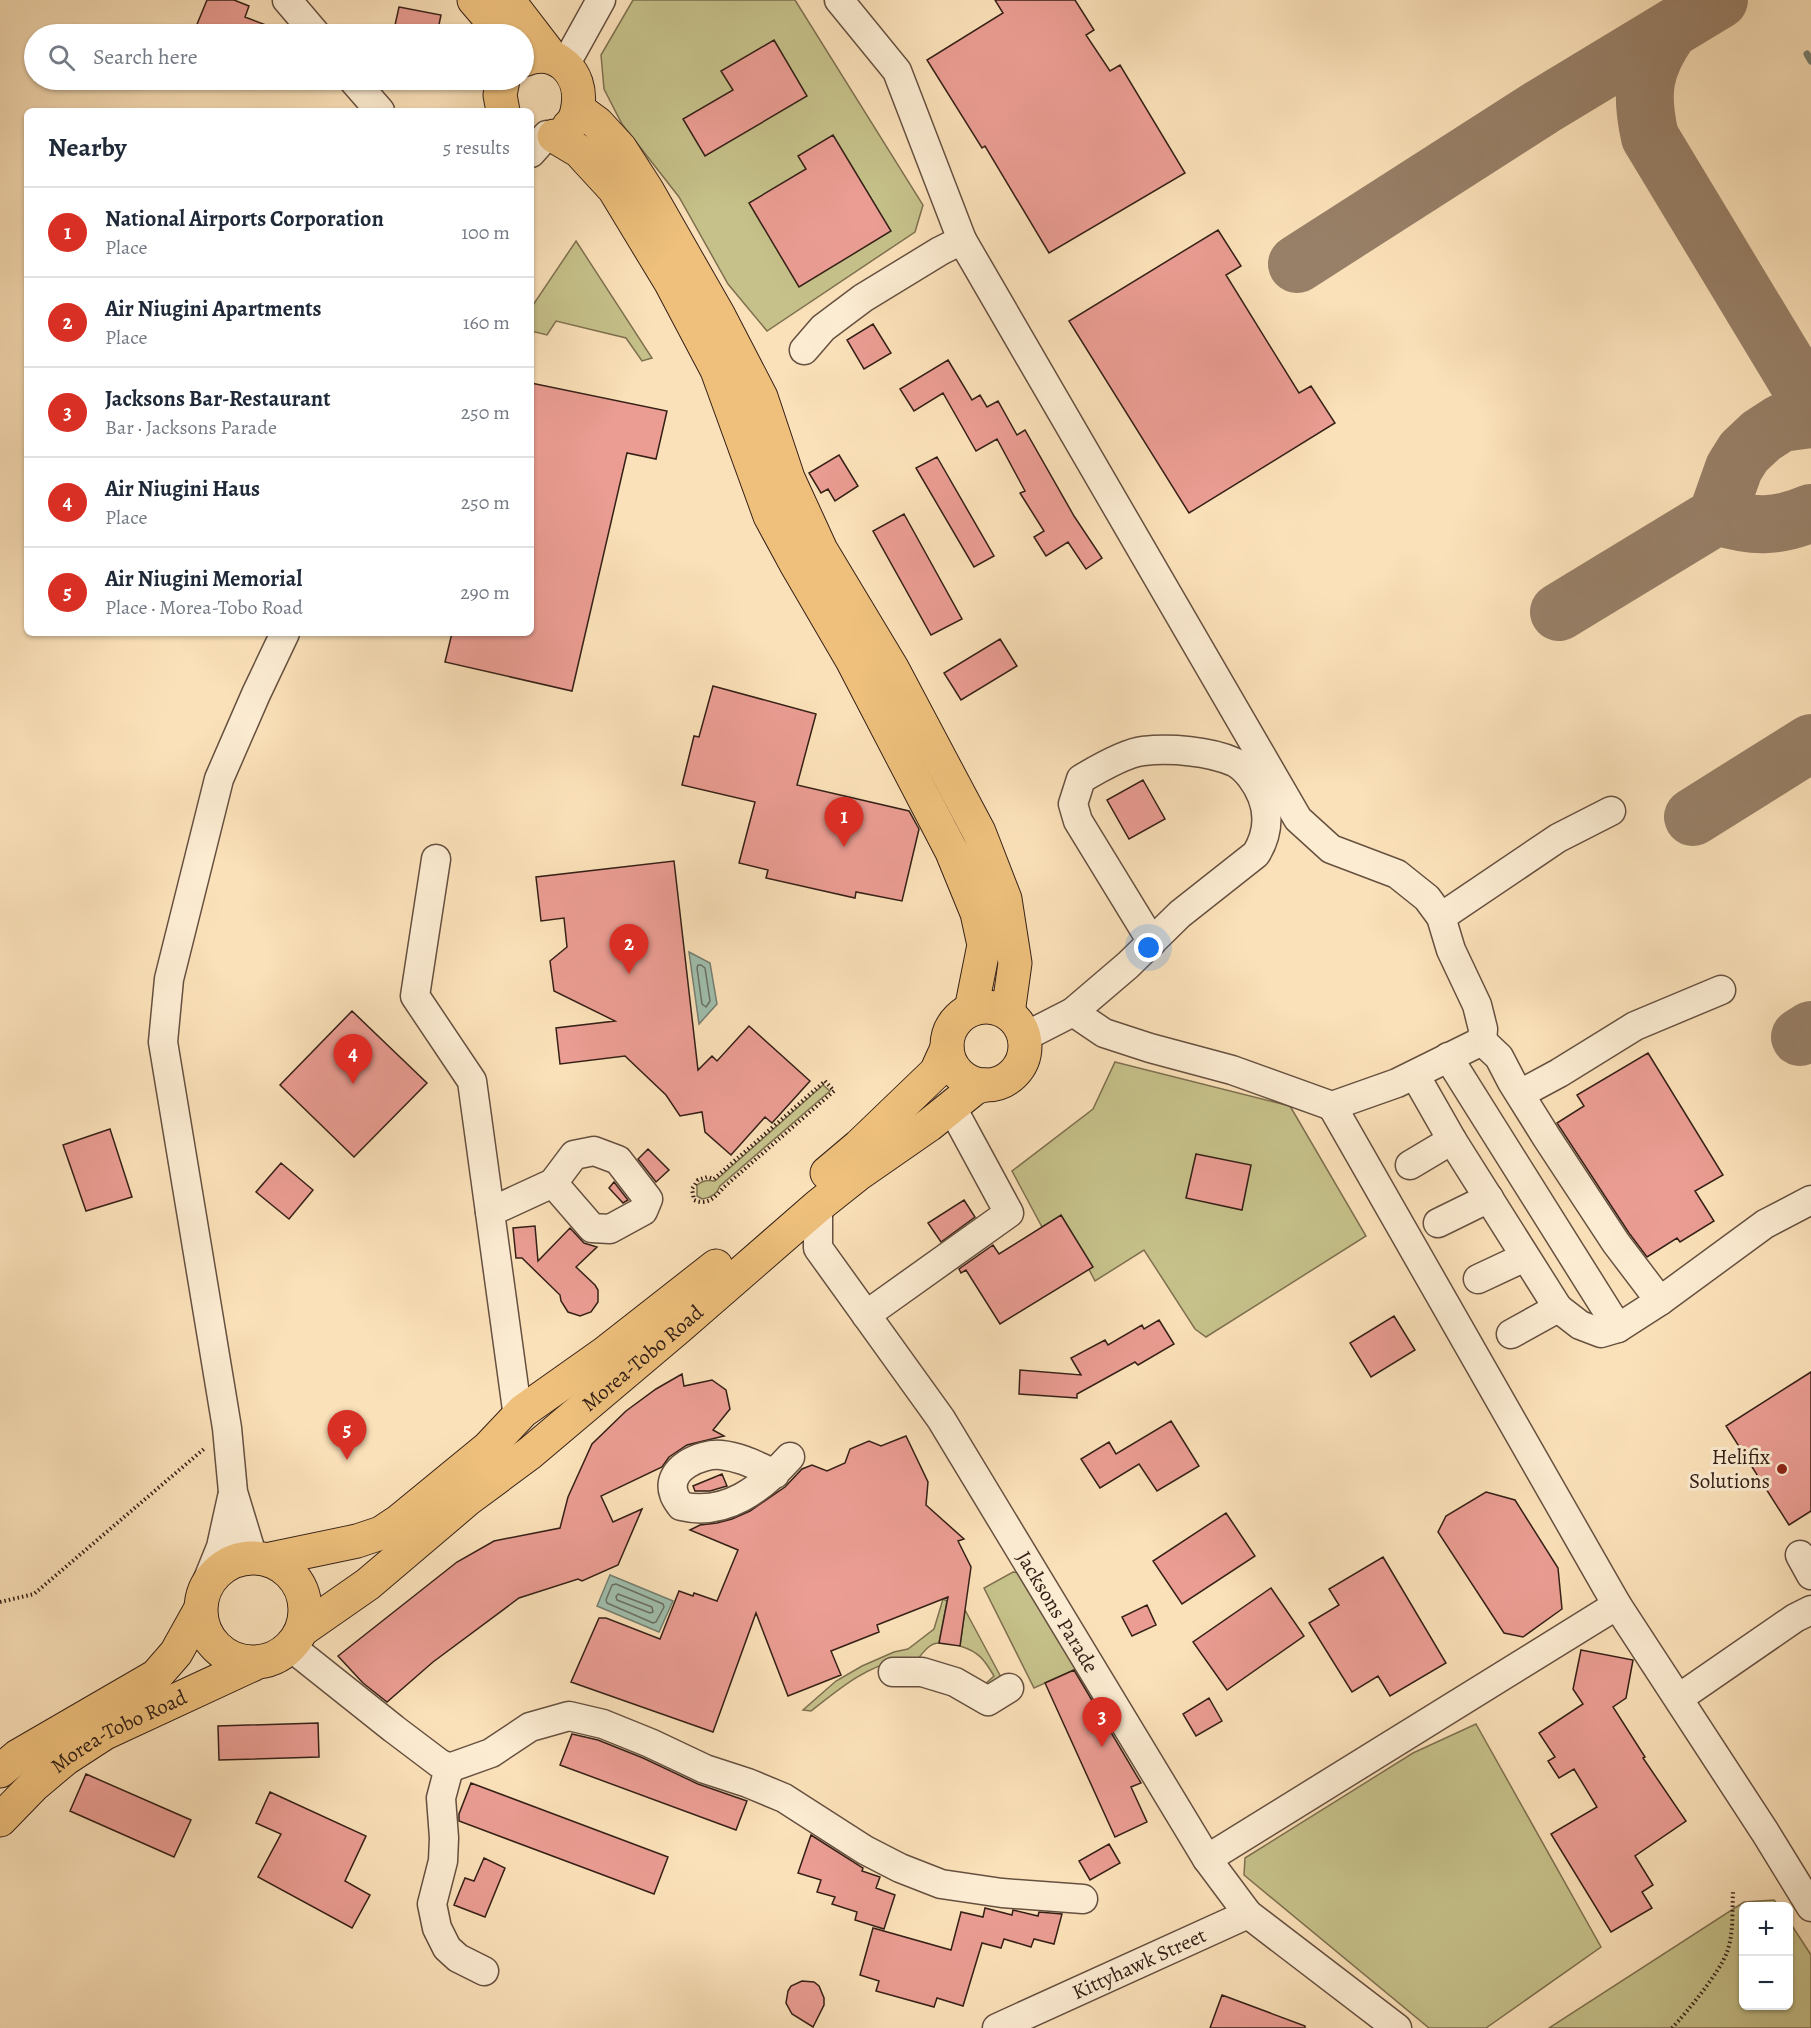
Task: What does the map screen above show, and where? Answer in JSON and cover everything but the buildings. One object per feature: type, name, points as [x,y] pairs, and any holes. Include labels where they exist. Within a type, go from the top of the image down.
[{"type":"main road","points":[[474,0],[495,24]]},
{"type":"main road","points":[[508,0],[524,24]]},
{"type":"main road","points":[[534,40],[547,60],[576,78],[580,93],[578,109],[573,122],[562,133],[541,140]]},
{"type":"main road","points":[[578,109],[597,123],[620,148],[647,190],[719,316],[761,397],[788,478],[822,550],[892,668],[979,832],[1005,899],[1016,963],[1016,1025],[1025,1051],[1020,1065],[1011,1076],[998,1083],[984,1085],[970,1081],[950,1062],[947,1048],[949,1033],[958,1019],[971,1010],[990,1007],[1016,1025]]},
{"type":"main road","points":[[541,140],[579,151],[614,189],[671,283],[717,370],[770,516],[852,660],[952,852],[977,913],[984,945],[971,1010]]},
{"type":"main road","name":"Morea-Tobo Road","points":[[262,1558],[357,1541],[381,1533],[399,1521],[488,1448],[523,1411],[605,1353],[694,1285],[859,1146],[936,1072],[947,1048]]},
{"type":"main road","name":"Morea-Tobo Road","points":[[297,1639],[368,1584],[468,1499],[504,1475],[818,1206],[857,1175],[929,1125],[975,1088],[984,1085]]},
{"type":"main road","points":[[262,1558],[291,1574],[302,1591],[306,1610],[297,1639],[274,1659],[254,1664],[233,1660],[216,1648],[204,1631],[202,1600],[216,1573],[233,1562],[262,1558]]},
{"type":"main road","name":"Morea-Tobo Road","points":[[0,1771],[18,1756],[156,1676],[176,1653],[202,1600]]},
{"type":"main road","name":"Morea-Tobo Road","points":[[0,1820],[34,1785],[65,1760],[105,1733],[254,1664]]},
{"type":"street","points":[[287,0],[307,24]]},
{"type":"street","points":[[547,60],[601,0]]},
{"type":"street","points":[[839,0],[897,71],[962,240],[1298,819],[1331,849],[1397,874],[1427,898],[1441,917],[1451,950],[1477,1005],[1484,1029],[1482,1041]]},
{"type":"street","points":[[362,90],[377,108]]},
{"type":"street","points":[[804,350],[823,328],[863,298],[962,240]]},
{"type":"street","points":[[202,1600],[221,1547],[233,1492],[227,1428],[163,1042],[169,979],[219,779],[284,636]]},
{"type":"street","points":[[1016,1025],[1073,1012],[1128,965],[1152,942],[1180,914],[1256,854],[1263,842],[1266,825],[1265,806],[1261,792],[1236,762],[1197,752],[1142,751],[1104,766],[1080,779],[1073,804],[1078,821],[1152,942]]},
{"type":"street","points":[[1441,917],[1558,838],[1611,811]]},
{"type":"street","points":[[436,860],[415,996],[472,1081],[518,1417]]},
{"type":"street","points":[[1520,1094],[1635,1026],[1722,990]]},
{"type":"street","points":[[1073,1012],[1104,1033],[1232,1070],[1332,1106],[1397,1083],[1482,1041]]},
{"type":"street","points":[[1482,1041],[1499,1057],[1520,1094],[1616,1243],[1660,1301]]},
{"type":"street","points":[[1448,1057],[1618,1328]]},
{"type":"street","points":[[1415,1075],[1452,1140],[1558,1308],[1580,1325],[1601,1333],[1618,1328],[1660,1301],[1765,1224],[1811,1200]]},
{"type":"street","points":[[866,1315],[1010,1213],[951,1106]]},
{"type":"street","points":[[1332,1106],[1617,1605],[1679,1698],[1811,1907]]},
{"type":"street","points":[[1410,1165],[1452,1140]]},
{"type":"street","points":[[490,1212],[552,1183]]},
{"type":"street","points":[[1438,1223],[1489,1198]]},
{"type":"street","points":[[774,1245],[818,1248],[818,1206]]},
{"type":"street","name":"Jacksons Parade","points":[[818,1248],[956,1442],[1207,1859],[1248,1914],[1397,2028]]},
{"type":"street","points":[[1478,1279],[1525,1257]]},
{"type":"street","points":[[1512,1334],[1558,1308]]},
{"type":"street","points":[[233,1492],[262,1558]]},
{"type":"street","points":[[1207,1859],[1617,1605]]},
{"type":"street","points":[[1679,1698],[1795,1618],[1811,1610]]},
{"type":"street","points":[[297,1639],[429,1756],[449,1768]]},
{"type":"street","points":[[893,1672],[922,1672],[933,1675],[955,1682],[988,1701],[1009,1688]]},
{"type":"street","points":[[449,1768],[491,1753],[530,1726],[569,1716],[603,1724],[705,1769],[784,1798],[865,1850],[900,1868],[941,1884],[1002,1893],[1083,1899]]},
{"type":"street","points":[[449,1768],[441,1798],[443,1862],[432,1904],[437,1928],[447,1948],[458,1958],[484,1971]]},
{"type":"street","name":"Kittyhawk Street","points":[[997,2028],[1248,1914]]},
{"type":"path","points":[[825,1081],[834,1091],[724,1187],[715,1198],[709,1202],[698,1202],[694,1200],[692,1189],[698,1180],[707,1177],[714,1179],[825,1081]]},
{"type":"path","points":[[0,1602],[34,1594],[227,1428]]},
{"type":"path","points":[[1672,2028],[1708,1984],[1727,1953],[1732,1922],[1733,1891]]},
{"type":"shaded area","points":[[633,0],[795,0],[923,205],[915,232],[767,331],[728,284],[679,197],[622,124],[604,89],[601,55]]},
{"type":"shaded area","points":[[576,241],[652,358],[642,361],[626,338],[556,321],[547,335],[534,332],[534,304]]},
{"type":"shaded area","points":[[1115,1062],[1290,1106],[1366,1236],[1206,1337],[1195,1329],[1144,1250],[1095,1281],[1061,1216],[1042,1227],[1012,1171],[1093,1109]]},
{"type":"shaded area","points":[[823,1085],[830,1091],[720,1186],[711,1197],[702,1199],[697,1196],[697,1185],[701,1182],[715,1181]]},
{"type":"shaded area","points":[[1013,1572],[1021,1573],[1076,1669],[1034,1688],[984,1588]]},
{"type":"shaded area","points":[[943,1599],[947,1601],[939,1643],[929,1647],[916,1661],[897,1661],[862,1674],[811,1711],[803,1710],[836,1681],[862,1666],[894,1652],[908,1649],[934,1629]]},
{"type":"shaded area","points":[[965,1610],[1002,1679],[990,1691],[983,1686],[994,1676],[987,1665],[972,1651],[960,1646]]},
{"type":"shaded area","points":[[1476,1724],[1601,1947],[1486,2028],[1429,2028],[1244,1875],[1245,1858],[1413,1753]]},
{"type":"shaded area","points":[[1774,1900],[1776,1902],[1744,1902]]},
{"type":"shaded area","points":[[1739,1905],[1739,2010],[1793,2010],[1793,1927],[1811,1955],[1811,2028],[1549,2028]]},
{"type":"water","points":[[689,952],[710,963],[717,1004],[699,1024]]},
{"type":"water","points":[[610,1575],[673,1601],[659,1632],[597,1606]]},
{"type":"waterway","points":[[1807,54],[1811,61]]},
{"type":"taxiway","points":[[1297,264],[1542,107],[1719,0]]},
{"type":"taxiway","points":[[1669,31],[1654,57],[1646,81],[1645,107],[1650,137],[1811,404]]},
{"type":"taxiway","points":[[1559,612],[1717,516],[1734,468],[1744,452],[1761,436],[1781,423],[1811,419]]},
{"type":"taxiway","points":[[1717,516],[1753,524],[1764,524],[1786,521],[1811,513]]},
{"type":"taxiway","points":[[1693,817],[1811,743]]},
{"type":"taxiway","points":[[1800,1037],[1811,1030]]},
{"type":"place","name":"National Airports Corporation","points":[[844,847]]},
{"type":"place","name":"Air Niugini Apartments","points":[[629,974]]},
{"type":"place","name":"Air Niugini Haus","points":[[353,1084]]},
{"type":"place","name":"Air Niugini Memorial","points":[[347,1460]]},
{"type":"place","name":"Helifix Solutions","points":[[1782,1469]]},
{"type":"place","name":"Jacksons Bar-Restaurant","points":[[1102,1747]]}]
